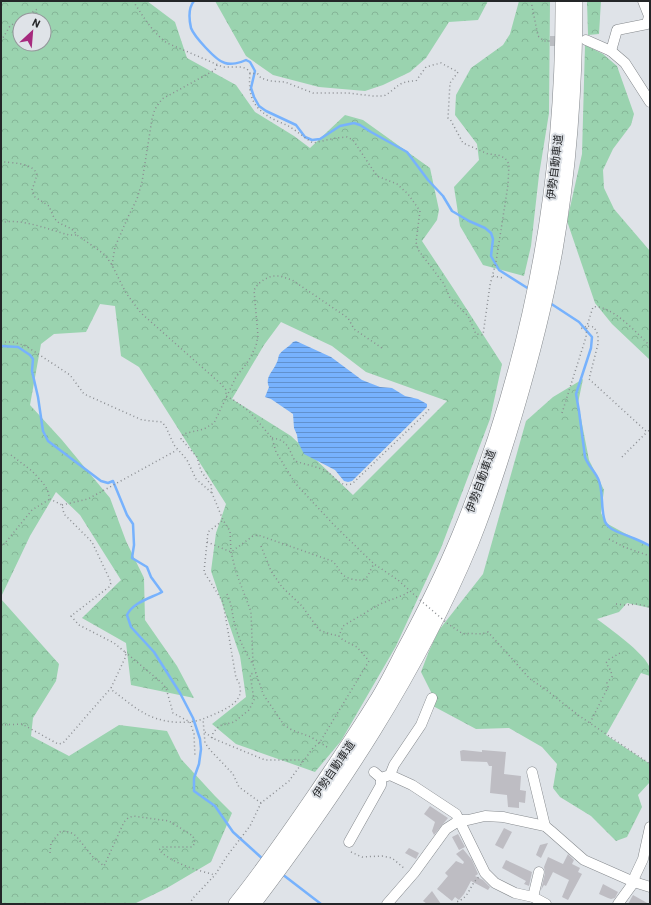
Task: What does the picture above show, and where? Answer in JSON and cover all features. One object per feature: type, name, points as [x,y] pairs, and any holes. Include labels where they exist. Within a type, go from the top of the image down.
[{"type":"highway","name":"伊勢自動車道","points":[[236,904],[294,826],[345,752],[378,699],[437,586],[460,535],[481,481],[500,424],[519,357],[532,307],[544,248],[559,126],[563,44],[563,1]]},
{"type":"highway","name":"伊勢自動車道","points":[[253,904],[304,836],[388,707],[420,650],[452,586],[471,543],[492,487],[530,362],[555,250],[563,197],[570,127],[575,44],[574,1]]},
{"type":"street","points":[[611,51],[617,30],[647,24],[649,16],[643,1]]},
{"type":"street","points":[[586,40],[611,51],[625,64],[650,102]]},
{"type":"street","points":[[350,847],[381,785],[382,775],[394,765],[421,725],[432,698]]},
{"type":"street","points":[[532,772],[545,826]]},
{"type":"street","points":[[382,775],[412,786],[456,814],[485,873],[495,884],[546,904]]},
{"type":"street","points":[[387,904],[414,873],[446,829],[460,820],[468,820],[485,816],[503,817],[545,826],[584,860],[634,882],[650,887]]},
{"type":"street","points":[[618,904],[634,882],[635,876],[644,859],[650,827]]},
{"type":"street","points":[[533,898],[539,872]]},
{"type":"path","points":[[133,1],[159,37],[167,43],[223,67],[242,67],[247,69],[250,73],[258,74],[261,78],[285,82],[313,93],[348,93],[384,96],[405,81],[416,81],[426,67],[441,63],[458,72],[450,83],[448,118],[450,119],[463,143],[475,150],[505,158],[509,164],[508,185],[493,276],[490,285],[483,335],[476,334],[468,316],[450,298],[444,284],[417,246],[417,227],[420,211],[408,194],[397,184],[377,176],[366,162],[353,140],[346,137],[313,143],[305,139],[294,129],[273,119],[261,110],[250,95],[250,73]]},
{"type":"path","points":[[531,1],[538,36],[544,41],[550,41]]},
{"type":"path","points":[[1,41],[10,26],[39,8]]},
{"type":"path","points":[[112,265],[115,247],[137,200],[142,182],[152,119],[155,109],[162,99],[214,70],[217,64]]},
{"type":"path","points":[[1,129],[1,135]]},
{"type":"path","points":[[1,160],[4,162],[29,166],[34,169],[37,174],[32,190],[35,198],[49,206],[57,221],[72,229],[77,235],[97,249],[112,265],[126,293],[141,313],[221,384],[226,390],[226,397]]},
{"type":"path","points":[[1,223],[20,222],[69,236],[77,235]]},
{"type":"path","points":[[252,663],[251,612],[236,572],[231,552],[230,532],[227,524],[223,520],[212,493],[211,485],[201,471],[197,457],[181,439],[183,434],[200,431],[214,423],[236,378],[249,360],[256,346],[258,336],[254,290],[258,284],[266,278],[280,276],[298,284],[348,318],[354,329],[382,348]]},
{"type":"path","points":[[493,276],[503,278]]},
{"type":"path","points":[[562,413],[586,337],[587,326],[593,307],[598,306],[615,315],[631,327],[650,346]]},
{"type":"path","points":[[580,328],[587,326],[594,327],[598,335],[598,344],[589,379],[647,432]]},
{"type":"path","points":[[1,342],[13,342],[26,346],[70,376],[84,394],[142,420],[162,422],[177,450],[187,460],[196,478],[212,493]]},
{"type":"path","points":[[226,397],[232,399],[250,411],[272,438],[276,452],[294,483],[374,564],[398,580],[447,623],[463,634],[471,633],[481,635],[488,632],[530,679],[590,723],[650,764]]},
{"type":"path","points":[[272,438],[283,441],[289,447],[295,461],[324,470],[340,483],[346,485],[352,484],[428,411],[430,407]]},
{"type":"path","points":[[622,457],[650,430]]},
{"type":"path","points":[[11,455],[36,475],[47,489],[50,499],[62,505],[88,499],[177,450]]},
{"type":"path","points":[[1,548],[32,510],[50,499]]},
{"type":"path","points":[[62,505],[64,514],[92,542],[111,583],[109,587],[71,616],[79,625],[114,643],[162,683],[166,688],[172,713],[190,722],[194,734],[195,757]]},
{"type":"path","points":[[111,688],[145,714],[182,723],[203,719],[236,703],[240,695],[240,687],[236,678],[224,602],[204,572],[208,532],[223,520]]},
{"type":"path","points":[[231,552],[253,536],[258,535],[332,561],[336,564],[342,575],[349,578],[361,580],[366,578],[374,564]]},
{"type":"path","points":[[609,539],[624,547],[650,556]]},
{"type":"path","points":[[207,542],[231,552]]},
{"type":"path","points":[[189,904],[215,875],[227,856],[250,826],[261,803],[289,781],[313,748],[320,742],[369,661],[357,647],[343,640],[339,636],[319,630],[302,606],[282,586],[271,571],[262,546]]},
{"type":"path","points":[[339,636],[343,626],[346,624],[380,604],[406,594],[409,591]]},
{"type":"path","points":[[227,594],[235,625],[248,657],[252,663],[263,694],[284,725],[292,730],[311,736],[327,747]]},
{"type":"path","points":[[616,604],[638,604],[650,607]]},
{"type":"path","points":[[1,725],[22,724],[58,744],[63,743],[111,688],[126,656],[125,652]]},
{"type":"path","points":[[590,723],[612,677],[611,671],[606,663],[608,660],[620,653]]},
{"type":"path","points":[[212,738],[213,733],[219,726],[234,722],[249,710],[254,700],[250,674],[256,673]]},
{"type":"path","points":[[203,719],[206,743],[211,751],[233,774],[239,787],[261,803]]},
{"type":"path","points":[[205,732],[212,738],[265,760],[300,760],[303,763]]},
{"type":"path","points":[[50,853],[51,843],[62,831],[70,832],[76,836],[93,857],[104,866],[124,822],[133,816],[169,821],[192,836],[194,843],[192,847],[163,847],[160,850],[163,854],[191,869],[215,875]]},
{"type":"path","points":[[350,847],[362,857],[382,856],[392,858],[407,871],[414,873]]},
{"type":"path","points":[[458,904],[456,902],[467,895],[476,879],[485,873]]},
{"type":"green space","points":[[1,1],[147,1],[175,22],[187,58],[236,85],[255,112],[294,136],[310,148],[345,115],[363,120],[430,168],[439,210],[437,220],[422,241],[502,364],[490,419],[441,548],[396,646],[341,741],[315,772],[236,744],[212,724],[246,697],[240,656],[211,571],[216,533],[226,504],[139,367],[121,356],[115,306],[100,304],[86,332],[54,334],[41,344],[30,405],[62,440],[110,498],[126,541],[144,578],[145,620],[177,666],[194,698],[131,685],[126,643],[82,618],[121,580],[80,515],[56,492],[30,536],[1,597]],"holes":[[[281,322],[332,346],[366,372],[447,401],[353,495],[291,436],[232,399],[264,345]]]},
{"type":"green space","points":[[215,1],[488,1],[478,20],[449,22],[426,58],[410,72],[383,85],[365,91],[319,87],[273,75],[246,56]]},
{"type":"green space","points":[[519,1],[550,1],[549,113],[539,175],[531,246],[524,276],[483,265],[460,226],[454,187],[479,160],[477,144],[455,115],[456,95],[471,68],[503,45],[510,34]]},
{"type":"green space","points":[[587,1],[601,1],[599,34],[588,35]]},
{"type":"green space","points":[[585,45],[603,54],[617,66],[634,114],[631,125],[613,149],[603,170],[604,188],[614,209],[650,251],[650,360],[612,324],[595,303],[567,221],[582,154]]},
{"type":"green space","points":[[583,379],[578,403],[589,460],[604,490],[601,513],[606,523],[650,547],[650,608],[627,603],[619,612],[597,619],[626,641],[640,654],[646,660],[650,671],[650,676],[641,673],[606,735],[650,764],[650,782],[638,795],[642,807],[627,837],[616,841],[591,816],[560,797],[553,788],[557,764],[542,747],[509,728],[476,729],[433,706],[432,694],[421,672],[439,630],[483,574],[526,421],[553,397]]},
{"type":"green space","points":[[1,599],[59,664],[56,681],[33,718],[31,736],[69,756],[119,725],[167,731],[181,759],[232,813],[211,862],[167,888],[134,904],[1,904]]},
{"type":"water","points":[[296,341],[331,357],[362,380],[380,387],[392,388],[405,396],[418,399],[427,404],[427,407],[352,481],[344,481],[335,470],[304,454],[298,442],[294,428],[293,414],[271,399],[265,397],[269,387],[268,378],[277,363],[279,355]]},
{"type":"building","points":[[460,751],[506,752],[504,774],[521,776],[520,790],[526,791],[525,803],[519,802],[519,808],[508,807],[507,795],[490,793],[492,766],[489,766],[487,762],[461,761]]},
{"type":"building","points":[[430,806],[448,818],[434,835],[432,831],[435,822],[424,814]]},
{"type":"building","points":[[504,828],[512,832],[503,849],[495,845]]},
{"type":"building","points":[[458,834],[465,847],[459,850],[452,837]]},
{"type":"building","points":[[548,843],[541,858],[536,855],[540,845]]},
{"type":"building","points":[[409,848],[419,853],[416,859],[405,853]]},
{"type":"building","points":[[463,849],[472,860],[478,874],[475,876],[483,880],[490,887],[488,890],[471,881],[459,900],[455,897],[452,901],[437,889],[448,876],[445,873],[456,861],[463,864],[464,862],[456,854]]},
{"type":"building","points":[[568,854],[574,860],[572,864],[580,868],[578,872],[582,874],[568,900],[562,897],[569,880],[553,872],[546,886],[544,885],[541,890],[545,873],[544,867],[548,857],[563,864]]},
{"type":"building","points":[[506,860],[532,872],[529,886],[524,884],[526,881],[502,868]]},
{"type":"building","points":[[603,884],[618,892],[615,898],[611,899],[599,894]]},
{"type":"building","points":[[432,891],[441,904],[427,904],[423,901]]},
{"type":"building","points":[[633,895],[649,904],[628,904]]},
{"type":"waterway","points":[[194,1],[191,7],[190,25],[196,37],[216,58],[225,63],[238,63],[246,60],[250,62],[255,71],[251,88],[259,106],[266,111],[296,125],[305,137],[312,140],[320,139],[340,126],[354,123],[407,152],[428,180],[443,196],[452,211],[485,228],[491,233],[493,239],[491,256],[499,270],[529,289]]},
{"type":"waterway","points":[[550,303],[579,322],[592,337],[591,348],[576,394],[585,457],[599,481],[605,522],[611,529],[650,546]]},
{"type":"waterway","points":[[1,346],[18,347],[30,355],[33,359],[32,371],[38,397],[43,431],[48,441],[101,481],[108,483],[113,481],[127,515],[133,524],[134,545],[132,558],[147,567],[151,577],[162,592],[133,607],[127,615],[131,627],[154,652],[180,693],[193,718],[200,739],[201,749],[199,764],[194,778],[194,791],[215,806],[233,832],[264,860]]},
{"type":"waterway","points":[[282,874],[321,904]]},
{"type":"tunnel","points":[[550,41],[568,41]]}]
